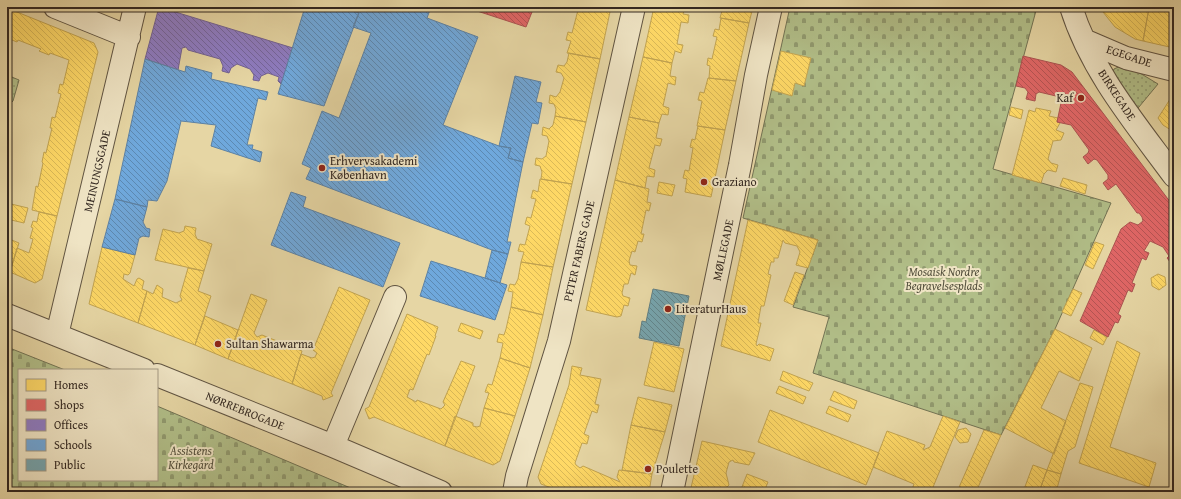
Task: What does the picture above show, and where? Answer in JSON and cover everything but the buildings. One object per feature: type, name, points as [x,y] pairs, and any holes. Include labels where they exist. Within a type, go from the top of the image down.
[{"type":"street","points":[[55,7],[128,37]]},
{"type":"street","name":"MEINUNGSGADE","points":[[58,335],[135,7]]},
{"type":"street","name":"PETER FABERS GADE","points":[[514,492],[517,476],[559,340],[634,7]]},
{"type":"street","name":"MØLLEGADE","points":[[672,492],[740,165],[756,75],[771,7]]},
{"type":"street","name":"BIRKEGADE","points":[[1071,7],[1084,40],[1109,89],[1174,176]]},
{"type":"street","name":"EGEGADE","points":[[1084,40],[1126,58],[1174,70]]},
{"type":"street","points":[[333,446],[395,297]]},
{"type":"street","points":[[7,315],[142,369]]},
{"type":"street","name":"NØRREBROGADE","points":[[158,375],[333,446],[441,492]]},
{"type":"green space","name":"Mosaisk Nordre Begravelsesplads","points":[[790,7],[1037,7],[993,169],[1111,203],[1055,329],[1001,435],[813,373],[829,317],[793,307],[818,240],[743,218]]},
{"type":"green space","points":[[1125,64],[1158,84],[1134,113],[1112,74],[1114,69]]},
{"type":"green space","points":[[7,75],[19,80],[13,101],[10,104],[7,104]]},
{"type":"green space","name":"Assistens Kirkegård","points":[[7,347],[62,369],[18,369],[18,481],[158,481],[158,406],[360,492],[7,492]]},
{"type":"place","name":"Kaf","points":[[1081,98]]},
{"type":"place","name":"Erhvervsakademi København","points":[[322,168]]},
{"type":"place","name":"Graziano","points":[[704,182]]},
{"type":"place","name":"LiteraturHaus","points":[[668,309]]},
{"type":"place","name":"Sultan Shawarma","points":[[218,344]]},
{"type":"place","name":"Poulette","points":[[648,469]]}]
